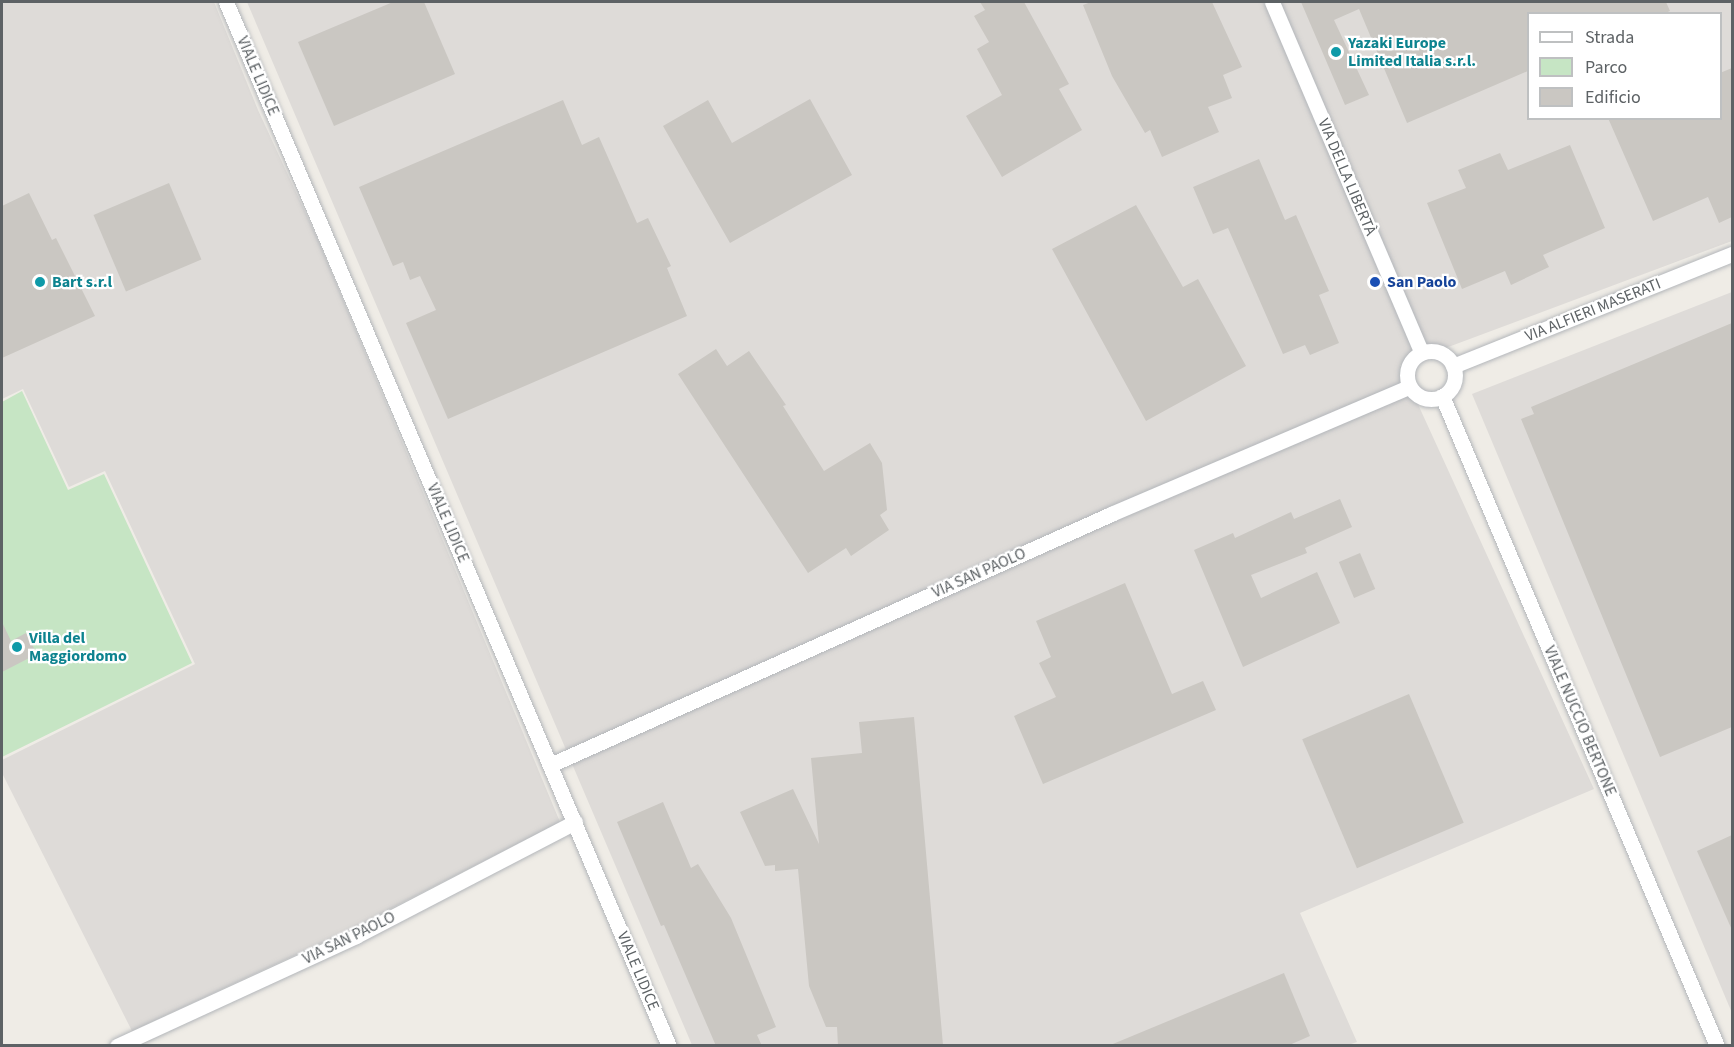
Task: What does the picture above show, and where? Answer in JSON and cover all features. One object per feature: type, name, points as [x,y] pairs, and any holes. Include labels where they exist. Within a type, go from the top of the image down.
[{"type":"street","name":"VIALE LIDICE","points":[[226,2],[669,1046]]},
{"type":"street","name":"VIA DELLA LIBERTÀ","points":[[1272,2],[1421,352]]},
{"type":"street","name":"VIA ALFIERI MASERATI","points":[[1453,366],[1732,254]]},
{"type":"street","points":[[1429,350],[1444,354],[1453,366],[1452,386],[1442,396],[1435,399],[1420,397],[1409,387],[1407,371],[1409,363],[1421,352],[1429,350]]},
{"type":"street","name":"VIA SAN PAOLO","points":[[550,765],[1111,514],[1409,387]]},
{"type":"street","name":"VIALE NUCCIO BERTONE","points":[[1442,396],[1717,1046]]},
{"type":"street","name":"VIA SAN PAOLO","points":[[117,1046],[356,936],[575,822]]},
{"type":"shaded area","points":[[2,2],[214,2],[258,110],[319,242],[560,822],[345,932],[132,1031],[2,773],[2,760],[195,664],[105,471],[69,487],[23,389],[2,399]]},
{"type":"shaded area","points":[[247,2],[1732,2],[1732,241],[1400,365],[1594,789],[1300,913],[1357,1042],[1348,1045],[692,1045]]},
{"type":"shaded area","points":[[1732,292],[1732,1013],[1472,394]]},
{"type":"green space","points":[[22,391],[68,490],[104,474],[192,663],[2,757],[2,402]]},
{"type":"building","points":[[393,2],[424,2],[455,74],[334,126],[298,42]]},
{"type":"building","points":[[980,2],[1024,2],[1069,84],[1059,89],[1082,130],[1002,177],[966,116],[1002,95],[977,49],[989,42],[974,16],[985,10]]},
{"type":"building","points":[[1091,2],[1212,2],[1242,67],[1223,75],[1232,98],[1208,107],[1219,132],[1162,157],[1150,130],[1145,133],[1112,76],[1083,5]]},
{"type":"building","points":[[1301,2],[1666,2],[1670,11],[1527,12],[1527,71],[1407,123],[1359,9],[1334,20],[1369,95],[1345,105]]},
{"type":"building","points":[[1732,68],[1732,217],[1719,223],[1708,197],[1653,221],[1609,120],[1722,120],[1722,72]]},
{"type":"building","points":[[810,99],[852,175],[730,243],[663,126],[708,100],[732,143]]},
{"type":"building","points":[[563,100],[582,145],[599,137],[637,223],[648,218],[671,266],[667,268],[687,316],[448,419],[406,323],[436,310],[420,276],[410,280],[403,262],[393,266],[359,187]]},
{"type":"building","points":[[1570,145],[1605,228],[1543,255],[1549,267],[1511,285],[1505,271],[1462,289],[1427,203],[1466,188],[1458,170],[1500,153],[1508,170]]},
{"type":"building","points":[[1259,159],[1285,220],[1296,215],[1329,291],[1319,295],[1339,343],[1310,355],[1305,345],[1283,354],[1228,228],[1213,234],[1193,187]]},
{"type":"building","points":[[169,183],[201,259],[126,291],[94,215]]},
{"type":"building","name":"Bart s.r.l","points":[[29,193],[52,240],[56,238],[95,316],[2,358],[2,206]]},
{"type":"building","points":[[1136,205],[1183,287],[1198,279],[1246,366],[1146,421],[1052,249]]},
{"type":"building","points":[[1732,323],[1732,727],[1660,757],[1521,419],[1534,414],[1531,407]]},
{"type":"building","points":[[716,349],[727,366],[749,351],[786,405],[783,406],[824,471],[870,443],[882,463],[887,510],[880,515],[889,530],[851,556],[846,548],[808,573],[678,374]]},
{"type":"building","points":[[1340,499],[1352,527],[1305,548],[1307,553],[1251,575],[1261,598],[1317,572],[1340,623],[1243,667],[1194,550],[1233,533],[1235,538],[1291,512],[1294,519]]},
{"type":"building","points":[[1360,553],[1375,589],[1354,598],[1339,562]]},
{"type":"building","points":[[1125,583],[1172,694],[1203,681],[1216,710],[1043,784],[1014,716],[1056,697],[1039,663],[1051,657],[1036,621]]},
{"type":"building","name":"Villa del Maggiordomo","points":[[2,622],[11,641],[26,633],[37,654],[2,672]]},
{"type":"building","points":[[1409,694],[1464,823],[1357,868],[1302,739]]},
{"type":"building","points":[[914,717],[943,1045],[838,1046],[837,1027],[826,1027],[809,986],[798,869],[775,871],[775,865],[765,866],[740,812],[793,789],[819,844],[811,758],[862,753],[859,722]]},
{"type":"building","points":[[663,802],[691,868],[698,864],[731,918],[776,1027],[757,1035],[762,1046],[716,1046],[617,822]]},
{"type":"building","points":[[1732,835],[1732,930],[1697,851]]},
{"type":"building","points":[[1284,973],[1310,1036],[1287,1046],[1108,1046]]},
{"type":"place","name":"Yazaki Europe Limited Italia s.r.l.","points":[[1336,52]]},
{"type":"place","name":"Bart s.r.l","points":[[40,282]]},
{"type":"place","name":"San Paolo","points":[[1375,282]]},
{"type":"place","name":"Villa del Maggiordomo","points":[[17,647]]}]
